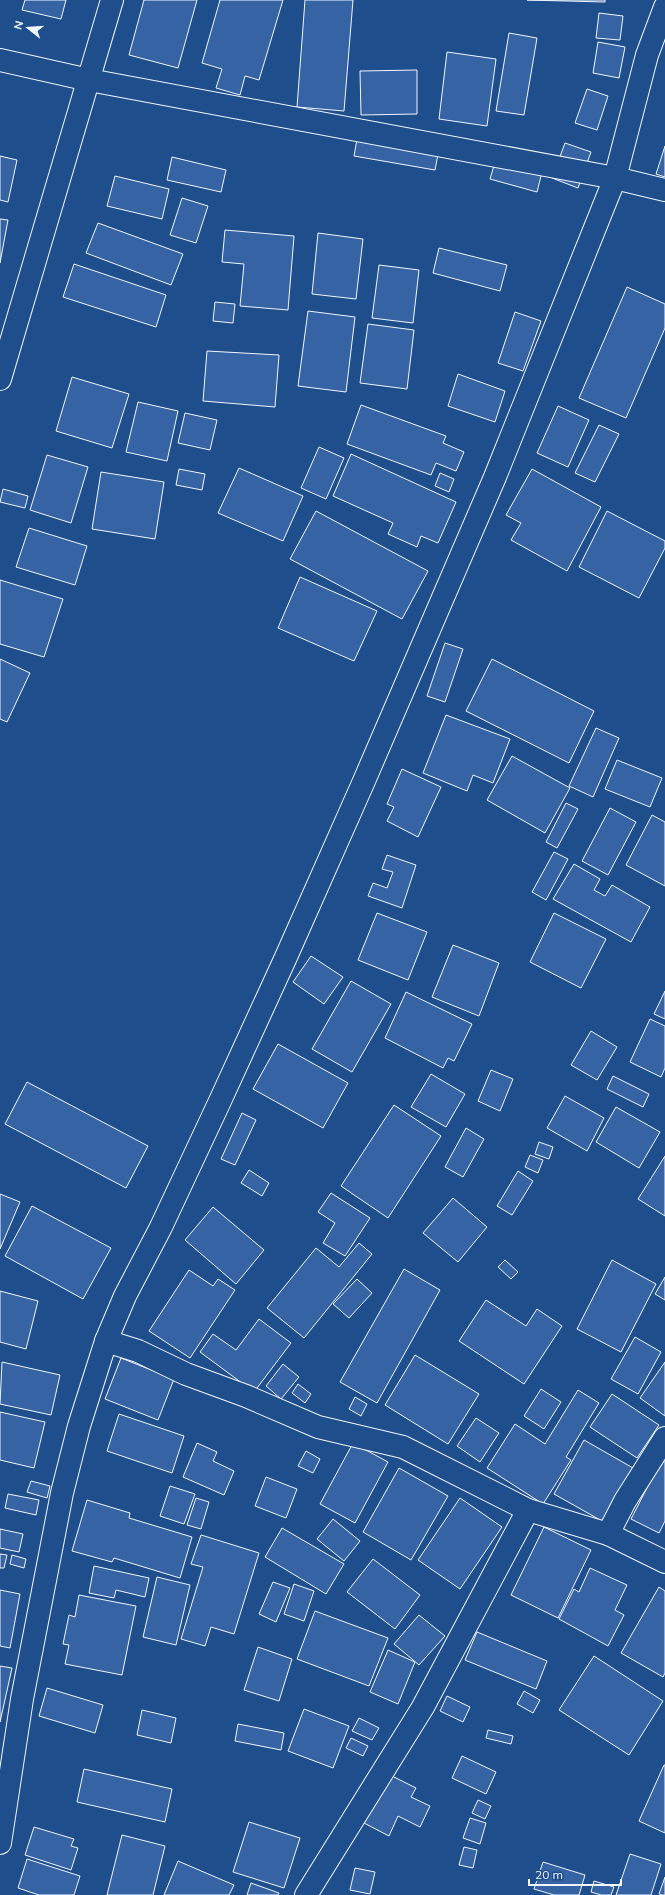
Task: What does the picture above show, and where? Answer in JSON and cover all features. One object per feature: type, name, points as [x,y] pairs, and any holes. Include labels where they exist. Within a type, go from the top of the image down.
[{"type":"street","points":[[0,379],[112,0]]},
{"type":"street","points":[[0,1843],[23,1692],[62,1493],[79,1426],[106,1340],[125,1296],[161,1227],[220,1100],[367,774],[495,477],[615,178],[647,55],[665,7]]},
{"type":"street","points":[[0,60],[89,80],[615,178],[665,190]]},
{"type":"street","points":[[106,1340],[138,1351],[186,1374],[246,1396],[318,1427],[403,1448],[528,1510],[608,1534],[665,1562]]},
{"type":"street","points":[[608,1534],[625,1501],[665,1438]]},
{"type":"street","points":[[306,1895],[423,1707],[528,1510]]},
{"type":"building","points":[[25,0],[66,0],[61,19],[22,10]]},
{"type":"building","points":[[144,0],[197,0],[178,68],[129,55]]},
{"type":"building","points":[[220,0],[283,0],[259,80],[245,76],[240,95],[216,88],[222,69],[202,63]]},
{"type":"building","points":[[305,0],[353,0],[344,111],[297,107]]},
{"type":"building","points":[[527,0],[605,0],[605,2]]},
{"type":"building","points":[[599,13],[623,16],[620,40],[596,38]]},
{"type":"building","points":[[509,33],[537,38],[524,115],[496,111]]},
{"type":"building","points":[[598,42],[625,47],[619,78],[593,73]]},
{"type":"building","points":[[447,52],[496,59],[487,126],[439,119]]},
{"type":"building","points":[[417,70],[417,114],[361,115],[360,71]]},
{"type":"building","points":[[587,89],[608,96],[597,130],[575,123]]},
{"type":"building","points":[[358,134],[439,149],[435,170],[354,156]]},
{"type":"building","points":[[565,143],[591,152],[578,188],[552,178]]},
{"type":"building","points":[[665,146],[665,177],[656,174]]},
{"type":"building","points":[[497,155],[543,168],[537,192],[490,179]]},
{"type":"building","points":[[0,156],[17,160],[8,202],[0,200]]},
{"type":"building","points":[[172,157],[226,170],[221,192],[167,180]]},
{"type":"building","points":[[115,176],[169,189],[162,219],[107,206]]},
{"type":"building","points":[[182,198],[208,206],[196,243],[170,235]]},
{"type":"building","points":[[0,219],[8,220],[0,263]]},
{"type":"building","points":[[98,223],[183,254],[171,285],[86,253]]},
{"type":"building","points":[[225,230],[294,236],[288,310],[240,306],[244,264],[222,262]]},
{"type":"building","points":[[318,233],[363,239],[356,299],[312,294]]},
{"type":"building","points":[[439,248],[507,265],[500,291],[433,273]]},
{"type":"building","points":[[74,264],[166,295],[156,327],[63,297]]},
{"type":"building","points":[[379,265],[419,270],[413,323],[372,318]]},
{"type":"building","points":[[627,287],[665,304],[665,328],[626,418],[579,398]]},
{"type":"building","points":[[215,302],[235,304],[233,323],[213,321]]},
{"type":"building","points":[[308,311],[355,317],[346,392],[298,386]]},
{"type":"building","points":[[515,312],[541,321],[523,371],[498,363]]},
{"type":"building","points":[[368,324],[414,330],[407,389],[360,383]]},
{"type":"building","points":[[207,351],[279,355],[275,407],[203,401]]},
{"type":"building","points":[[458,374],[505,391],[495,422],[448,406]]},
{"type":"building","points":[[72,377],[129,394],[112,448],[56,431]]},
{"type":"building","points":[[138,402],[178,411],[167,461],[126,452]]},
{"type":"building","points":[[361,405],[446,436],[443,443],[464,452],[456,471],[436,463],[431,475],[347,444]]},
{"type":"building","points":[[558,406],[589,420],[568,467],[537,453]]},
{"type":"building","points":[[185,413],[217,420],[210,450],[178,443]]},
{"type":"building","points":[[599,425],[619,434],[595,482],[575,473]]},
{"type":"building","points":[[319,447],[344,458],[326,499],[301,488]]},
{"type":"building","points":[[351,454],[456,502],[438,543],[421,536],[417,547],[388,534],[393,523],[333,496]]},
{"type":"building","points":[[47,455],[88,467],[71,523],[30,510]]},
{"type":"building","points":[[239,468],[303,496],[283,541],[218,513]]},
{"type":"building","points":[[179,469],[205,474],[202,490],[176,485]]},
{"type":"building","points":[[532,469],[601,507],[567,571],[511,540],[521,523],[506,515]]},
{"type":"building","points":[[101,472],[164,482],[155,539],[92,529]]},
{"type":"building","points":[[440,473],[454,479],[449,492],[435,486]]},
{"type":"building","points":[[3,489],[28,496],[25,508],[0,502]]},
{"type":"building","points":[[316,511],[428,571],[402,619],[290,559]]},
{"type":"building","points":[[607,511],[665,541],[665,548],[639,598],[579,567]]},
{"type":"building","points":[[29,528],[87,546],[75,585],[16,567]]},
{"type":"building","points":[[300,577],[377,611],[354,661],[278,628]]},
{"type":"building","points":[[0,580],[63,599],[44,657],[0,644]]},
{"type":"building","points":[[445,643],[463,649],[445,702],[427,696]]},
{"type":"building","points":[[0,659],[30,673],[7,722],[0,719]]},
{"type":"building","points":[[492,659],[594,711],[569,763],[466,711]]},
{"type":"building","points":[[446,715],[510,739],[493,783],[473,775],[467,791],[423,773]]},
{"type":"building","points":[[596,728],[619,738],[593,797],[569,786]]},
{"type":"building","points":[[512,756],[570,788],[545,833],[487,800]]},
{"type":"building","points":[[617,760],[662,778],[650,807],[605,789]]},
{"type":"building","points":[[402,769],[441,787],[418,837],[387,821],[394,807],[387,804]]},
{"type":"building","points":[[566,803],[578,809],[557,848],[546,842]]},
{"type":"building","points":[[610,808],[636,822],[608,875],[582,861]]},
{"type":"building","points":[[652,815],[665,822],[665,886],[626,865]]},
{"type":"building","points":[[554,852],[568,859],[546,900],[532,892]]},
{"type":"building","points":[[387,855],[416,865],[402,908],[368,896],[373,883],[387,888],[393,872],[382,869]]},
{"type":"building","points":[[574,864],[600,879],[594,890],[605,896],[612,885],[650,907],[631,942],[553,899]]},
{"type":"building","points":[[377,913],[427,932],[408,980],[358,960]]},
{"type":"building","points":[[554,913],[606,939],[581,988],[530,962]]},
{"type":"building","points":[[453,945],[499,963],[479,1016],[432,997]]},
{"type":"building","points":[[311,956],[343,977],[324,1004],[293,982]]},
{"type":"building","points":[[351,981],[391,1004],[352,1072],[312,1049]]},
{"type":"building","points":[[665,991],[665,1019],[654,1014]]},
{"type":"building","points":[[406,992],[472,1024],[454,1061],[448,1058],[443,1068],[385,1038]]},
{"type":"building","points":[[650,1019],[665,1026],[665,1068],[661,1077],[630,1062]]},
{"type":"building","points":[[591,1031],[617,1047],[597,1080],[571,1065]]},
{"type":"building","points":[[278,1044],[348,1083],[323,1128],[253,1089]]},
{"type":"building","points":[[491,1070],[513,1079],[500,1111],[478,1101]]},
{"type":"building","points":[[431,1074],[465,1094],[446,1127],[411,1107]]},
{"type":"building","points":[[613,1076],[649,1094],[643,1107],[607,1089]]},
{"type":"building","points":[[27,1082],[148,1146],[126,1188],[5,1124]]},
{"type":"building","points":[[565,1096],[604,1118],[587,1151],[547,1128]]},
{"type":"building","points":[[394,1105],[441,1136],[388,1218],[341,1186]]},
{"type":"building","points":[[616,1107],[660,1132],[639,1168],[596,1142]]},
{"type":"building","points":[[242,1113],[256,1120],[235,1165],[221,1159]]},
{"type":"building","points":[[466,1128],[484,1139],[463,1177],[445,1167]]},
{"type":"building","points":[[539,1142],[553,1147],[549,1159],[535,1154]]},
{"type":"building","points":[[530,1155],[543,1160],[538,1173],[525,1167]]},
{"type":"building","points":[[665,1156],[665,1216],[638,1199]]},
{"type":"building","points":[[249,1170],[269,1183],[262,1196],[241,1183]]},
{"type":"building","points":[[518,1171],[533,1181],[512,1215],[497,1206]]},
{"type":"building","points":[[331,1193],[370,1218],[345,1256],[323,1243],[335,1223],[318,1212]]},
{"type":"building","points":[[0,1194],[20,1202],[0,1249]]},
{"type":"building","points":[[453,1198],[487,1227],[458,1262],[423,1233]]},
{"type":"building","points":[[32,1206],[111,1248],[83,1299],[5,1256]]},
{"type":"building","points":[[213,1207],[264,1250],[236,1284],[185,1240]]},
{"type":"building","points":[[359,1243],[372,1254],[304,1338],[267,1308],[316,1248],[339,1267]]},
{"type":"building","points":[[505,1260],[518,1272],[511,1279],[498,1267]]},
{"type":"building","points":[[612,1260],[656,1284],[621,1352],[577,1329]]},
{"type":"building","points":[[404,1269],[440,1290],[377,1403],[340,1382]]},
{"type":"building","points":[[189,1270],[213,1286],[218,1279],[235,1290],[190,1358],[149,1331]]},
{"type":"building","points":[[665,1277],[665,1300],[655,1294]]},
{"type":"building","points":[[357,1279],[372,1293],[349,1318],[333,1304]]},
{"type":"building","points":[[0,1291],[38,1301],[26,1349],[0,1342]]},
{"type":"building","points":[[486,1300],[526,1326],[537,1309],[562,1326],[524,1384],[459,1341]]},
{"type":"building","points":[[259,1319],[291,1343],[254,1392],[200,1352],[213,1334],[236,1350]]},
{"type":"building","points":[[635,1337],[661,1352],[638,1394],[611,1379]]},
{"type":"building","points":[[415,1355],[479,1394],[448,1444],[385,1405]]},
{"type":"building","points":[[121,1358],[174,1379],[158,1420],[105,1399]]},
{"type":"building","points":[[2,1362],[60,1375],[51,1415],[0,1404]]},
{"type":"building","points":[[665,1362],[665,1416],[640,1398]]},
{"type":"building","points":[[283,1364],[299,1377],[281,1399],[266,1386]]},
{"type":"building","points":[[298,1384],[311,1394],[305,1403],[292,1393]]},
{"type":"building","points":[[541,1389],[561,1402],[544,1429],[524,1416]]},
{"type":"building","points":[[578,1390],[599,1403],[566,1457],[571,1460],[543,1504],[487,1468],[515,1424],[545,1444]]},
{"type":"building","points":[[612,1394],[659,1425],[637,1458],[590,1427]]},
{"type":"building","points":[[355,1397],[367,1404],[361,1416],[349,1409]]},
{"type":"building","points":[[0,1412],[45,1422],[34,1468],[0,1460]]},
{"type":"building","points":[[119,1414],[184,1436],[172,1473],[107,1451]]},
{"type":"building","points":[[476,1418],[499,1433],[480,1462],[457,1446]]},
{"type":"building","points":[[584,1440],[633,1468],[602,1521],[554,1494]]},
{"type":"building","points":[[197,1443],[217,1452],[213,1461],[234,1471],[224,1495],[183,1477]]},
{"type":"building","points":[[353,1443],[388,1462],[355,1523],[320,1504]]},
{"type":"building","points":[[306,1451],[320,1459],[313,1473],[298,1466]]},
{"type":"building","points":[[665,1453],[665,1521],[659,1533],[631,1519]]},
{"type":"building","points":[[399,1468],[448,1496],[411,1560],[363,1532]]},
{"type":"building","points":[[266,1477],[297,1489],[286,1518],[255,1506]]},
{"type":"building","points":[[31,1481],[50,1486],[47,1498],[27,1492]]},
{"type":"building","points":[[170,1486],[195,1494],[184,1524],[160,1516]]},
{"type":"building","points":[[8,1494],[39,1500],[36,1515],[5,1508]]},
{"type":"building","points":[[196,1498],[209,1502],[201,1529],[187,1525]]},
{"type":"building","points":[[460,1498],[502,1527],[460,1589],[418,1560]]},
{"type":"building","points":[[87,1500],[130,1513],[129,1518],[192,1537],[180,1578],[114,1558],[112,1562],[72,1551]]},
{"type":"building","points":[[333,1519],[360,1541],[344,1561],[317,1539]]},
{"type":"building","points":[[544,1527],[591,1550],[558,1618],[511,1595]]},
{"type":"building","points":[[282,1528],[344,1564],[326,1594],[265,1557]]},
{"type":"building","points":[[0,1529],[23,1534],[19,1552],[0,1548]]},
{"type":"building","points":[[201,1535],[259,1553],[234,1634],[211,1627],[205,1646],[181,1639],[203,1567],[191,1564]]},
{"type":"building","points":[[0,1554],[7,1555],[4,1568],[0,1568]]},
{"type":"building","points":[[12,1555],[26,1559],[24,1568],[10,1564]]},
{"type":"building","points":[[373,1559],[420,1595],[395,1629],[347,1592]]},
{"type":"building","points":[[94,1566],[149,1578],[145,1597],[116,1590],[114,1598],[89,1593]]},
{"type":"building","points":[[590,1568],[627,1585],[615,1610],[624,1615],[608,1646],[559,1619],[574,1589],[579,1592]]},
{"type":"building","points":[[157,1577],[190,1585],[176,1645],[143,1637]]},
{"type":"building","points":[[273,1582],[290,1588],[276,1622],[259,1614]]},
{"type":"building","points":[[294,1584],[314,1591],[304,1621],[284,1614]]},
{"type":"building","points":[[659,1587],[665,1591],[665,1673],[663,1677],[621,1653]]},
{"type":"building","points":[[0,1590],[20,1594],[10,1648],[0,1646]]},
{"type":"building","points":[[79,1595],[136,1606],[122,1675],[65,1664],[69,1645],[63,1644],[69,1615],[75,1617]]},
{"type":"building","points":[[315,1611],[388,1638],[369,1686],[297,1659]]},
{"type":"building","points":[[419,1615],[445,1636],[419,1665],[394,1644]]},
{"type":"building","points":[[477,1632],[547,1661],[536,1689],[465,1660]]},
{"type":"building","points":[[258,1647],[292,1659],[279,1701],[244,1690]]},
{"type":"building","points":[[388,1650],[415,1662],[398,1704],[370,1692]]},
{"type":"building","points":[[594,1656],[663,1701],[629,1755],[559,1710]]},
{"type":"building","points":[[0,1666],[12,1668],[0,1722]]},
{"type":"building","points":[[47,1688],[103,1705],[95,1733],[39,1716]]},
{"type":"building","points":[[524,1691],[540,1700],[533,1713],[517,1704]]},
{"type":"building","points":[[447,1696],[470,1707],[463,1722],[440,1711]]},
{"type":"building","points":[[304,1709],[349,1726],[333,1768],[288,1751]]},
{"type":"building","points":[[142,1710],[176,1718],[171,1743],[137,1735]]},
{"type":"building","points":[[359,1718],[379,1728],[372,1740],[352,1731]]},
{"type":"building","points":[[238,1724],[284,1733],[281,1750],[235,1741]]},
{"type":"building","points":[[488,1730],[513,1736],[511,1744],[486,1738]]},
{"type":"building","points":[[351,1738],[368,1746],[363,1756],[346,1748]]},
{"type":"building","points":[[462,1756],[496,1772],[486,1794],[452,1778]]},
{"type":"building","points":[[665,1765],[665,1833],[639,1821]]},
{"type":"building","points":[[84,1769],[172,1789],[165,1822],[77,1802]]},
{"type":"building","points":[[388,1774],[416,1788],[411,1797],[430,1806],[420,1827],[398,1816],[389,1836],[364,1823]]},
{"type":"building","points":[[478,1800],[491,1806],[485,1819],[472,1813]]},
{"type":"building","points":[[470,1818],[486,1823],[480,1844],[463,1838]]},
{"type":"building","points":[[249,1822],[300,1838],[284,1888],[233,1872]]},
{"type":"building","points":[[34,1827],[74,1839],[71,1846],[78,1848],[71,1870],[25,1855]]},
{"type":"building","points":[[122,1835],[165,1846],[153,1895],[107,1895]]},
{"type":"building","points":[[464,1847],[477,1850],[473,1868],[459,1865]]},
{"type":"building","points":[[630,1854],[661,1864],[651,1895],[616,1895]]},
{"type":"building","points":[[27,1859],[80,1876],[74,1895],[39,1895],[18,1888]]},
{"type":"building","points":[[178,1861],[234,1885],[229,1895],[164,1895]]},
{"type":"building","points":[[543,1862],[585,1875],[579,1895],[554,1895],[534,1889]]},
{"type":"building","points":[[355,1868],[375,1872],[370,1894],[350,1890]]},
{"type":"building","points":[[665,1877],[665,1895],[662,1895],[659,1894]]},
{"type":"building","points":[[594,1881],[614,1887],[611,1895],[601,1895],[591,1892]]},
{"type":"building","points":[[251,1883],[279,1893],[278,1895],[247,1895]]}]
